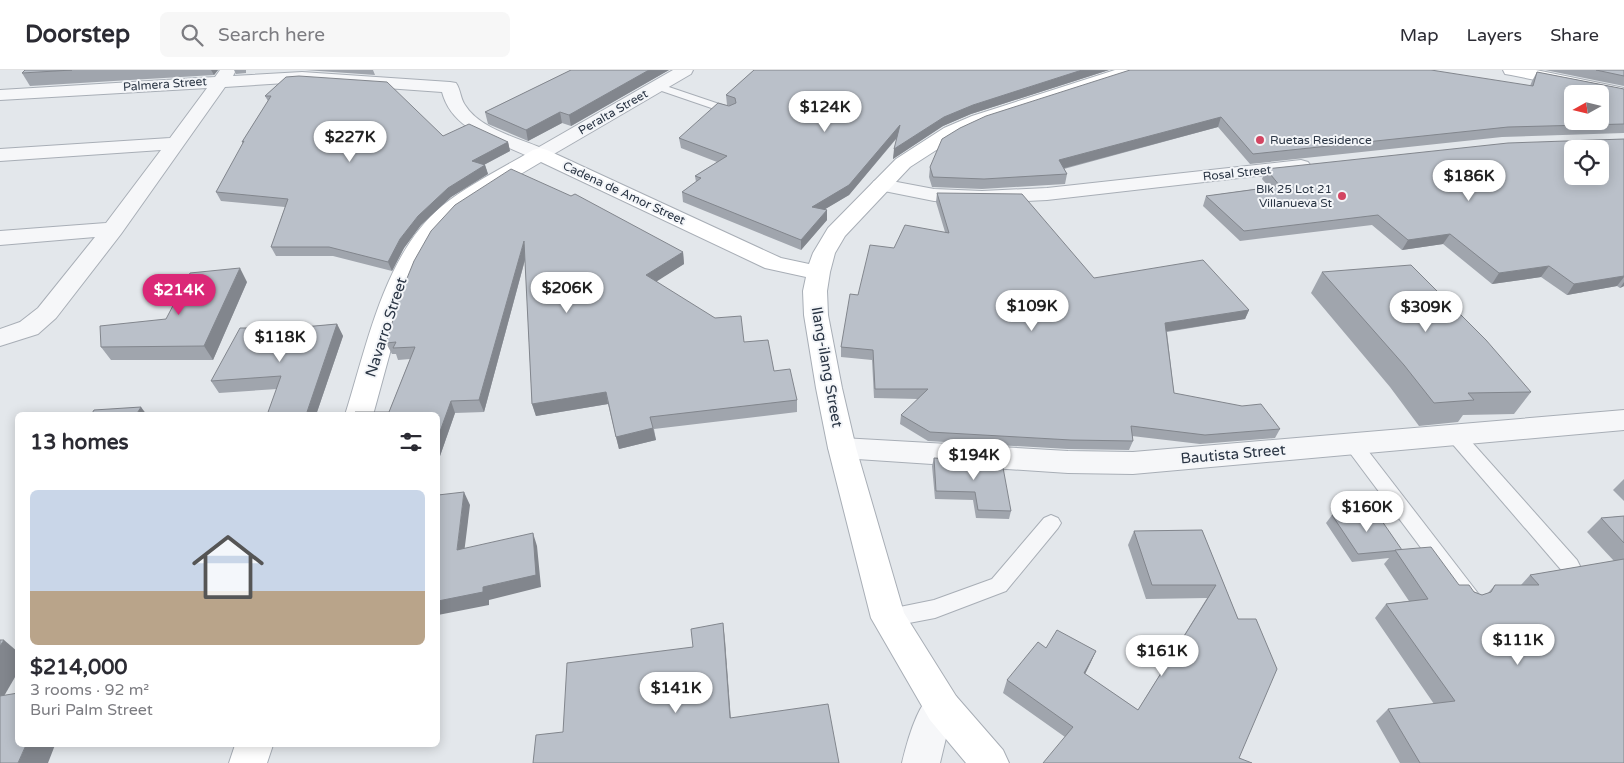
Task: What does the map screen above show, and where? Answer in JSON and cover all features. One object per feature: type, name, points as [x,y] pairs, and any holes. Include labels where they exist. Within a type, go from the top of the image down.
[{"type":"street","points":[[80,90],[100,70]]},
{"type":"street","name":"Peralta Street","points":[[540,154],[685,70]]},
{"type":"street","name":"Ilang-ilang Street","points":[[990,763],[943,708],[888,618],[842,448],[817,324],[815,292],[818,272],[824,253],[836,233],[881,185],[903,164],[951,132],[978,120],[1132,70]]},
{"type":"street","points":[[1511,70],[1624,93]]},
{"type":"street","points":[[0,338],[29,328],[47,313],[113,229],[225,75]]},
{"type":"street","name":"Palmera Street","points":[[0,95],[80,90],[225,75],[453,78]]},
{"type":"street","name":"Cadena de Amor Street","points":[[453,78],[453,100],[458,110],[482,129],[540,154],[773,263],[818,272]]},
{"type":"street","points":[[0,155],[176,143]]},
{"type":"street","name":"Navarro Street","points":[[360,412],[398,284],[410,259],[429,232],[449,211],[540,154]]},
{"type":"street","name":"Rosal Street","points":[[881,185],[934,195],[991,196],[1047,194],[1319,164]]},
{"type":"street","points":[[0,238],[113,229]]},
{"type":"street","name":"Bautista Street","points":[[842,448],[1068,462],[1133,463],[1624,420]]},
{"type":"street","points":[[921,763],[928,733],[943,708]]},
{"type":"street","points":[[248,763],[253,747]]},
{"type":"lane","points":[[657,86],[730,111]]},
{"type":"lane","points":[[1455,435],[1570,566]]},
{"type":"lane","points":[[1353,444],[1470,598]]},
{"type":"lane","points":[[888,618],[935,609],[999,585],[1051,523]]},
{"type":"building","points":[[25,70],[72,70],[22,73]]},
{"type":"building","points":[[571,70],[649,70],[569,115],[560,112],[526,130],[485,112]]},
{"type":"building","points":[[754,70],[1082,70],[973,105],[944,117],[894,149],[900,125],[849,185],[812,207],[827,210],[801,240],[682,192],[701,178],[695,176],[727,156],[679,138],[718,103],[729,106],[736,103],[735,98],[726,95]]},
{"type":"building","points":[[1130,70],[1431,70],[1533,86],[1537,72],[1604,85],[1564,85],[1564,126],[1508,127],[1253,154],[1221,117],[1059,160],[1067,174],[984,179],[933,177],[930,167],[942,139],[986,116]]},
{"type":"building","points":[[1596,70],[1624,70],[1624,76]]},
{"type":"building","points":[[299,76],[387,82],[443,136],[469,124],[508,142],[472,161],[485,165],[448,188],[418,216],[400,239],[388,262],[329,247],[271,247],[288,199],[216,192],[244,141],[242,142],[271,96],[265,96],[286,77]]},
{"type":"building","points":[[1609,86],[1624,89],[1624,124],[1609,124]]},
{"type":"building","points":[[1624,139],[1624,276],[1574,284],[1549,266],[1499,273],[1450,234],[1408,240],[1378,215],[1244,231],[1206,196],[1280,186],[1266,169],[1508,143],[1564,141],[1564,185],[1609,185],[1609,140],[1595,140]]},
{"type":"building","points":[[511,169],[571,196],[575,194],[683,252],[646,275],[715,318],[741,316],[744,342],[768,340],[774,371],[790,369],[797,400],[650,417],[653,428],[616,437],[606,392],[532,404],[524,241],[479,400],[451,401],[440,431],[440,412],[389,412],[415,347],[393,348],[396,342],[386,343],[401,293],[414,261],[431,231],[455,205]]},
{"type":"building","points":[[937,193],[1022,194],[1094,278],[1203,260],[1249,310],[1165,323],[1174,393],[1242,406],[1261,404],[1280,429],[1205,435],[1131,426],[1133,441],[1071,440],[930,432],[901,415],[928,389],[875,389],[873,350],[841,347],[850,294],[858,295],[870,245],[894,248],[905,225],[949,233]]},
{"type":"building","points":[[1411,265],[1486,340],[1531,392],[1468,393],[1474,400],[1434,403],[1404,365],[1322,272]]},
{"type":"building","points":[[240,268],[204,346],[101,347],[100,326],[166,319],[190,273]]},
{"type":"building","points":[[337,324],[307,412],[268,412],[281,376],[211,381],[240,328],[292,328]]},
{"type":"building","points":[[141,407],[138,412],[93,412],[94,410]]},
{"type":"building","points":[[934,458],[1002,462],[1011,511],[978,510],[975,492],[936,491]]},
{"type":"building","points":[[464,492],[457,550],[533,533],[536,575],[483,587],[483,592],[440,601],[440,495]]},
{"type":"building","points":[[1375,511],[1402,550],[1358,554],[1332,515]]},
{"type":"building","points":[[1624,516],[1624,543],[1601,518]]},
{"type":"building","points":[[1202,530],[1238,619],[1256,619],[1277,669],[1239,758],[1252,763],[1043,763],[1073,727],[1007,680],[1038,642],[1046,648],[1057,630],[1096,651],[1084,673],[1138,710],[1216,585],[1152,585],[1134,531]]},
{"type":"building","points":[[1431,547],[1459,585],[1469,585],[1474,592],[1482,595],[1491,592],[1495,585],[1539,585],[1530,575],[1624,559],[1624,763],[1420,763],[1388,709],[1455,701],[1386,604],[1428,599],[1395,550]]},
{"type":"building","points":[[723,623],[730,718],[828,704],[839,763],[533,763],[536,735],[563,732],[567,663],[693,647],[691,629]]},
{"type":"building","points":[[15,694],[15,747],[25,747],[18,763],[0,763],[0,696]]},
{"type":"place","name":"Ruetas Residence","points":[[1260,140]]},
{"type":"place","name":"Blk 25 Lot 21 Villanueva St","points":[[1342,196]]}]
